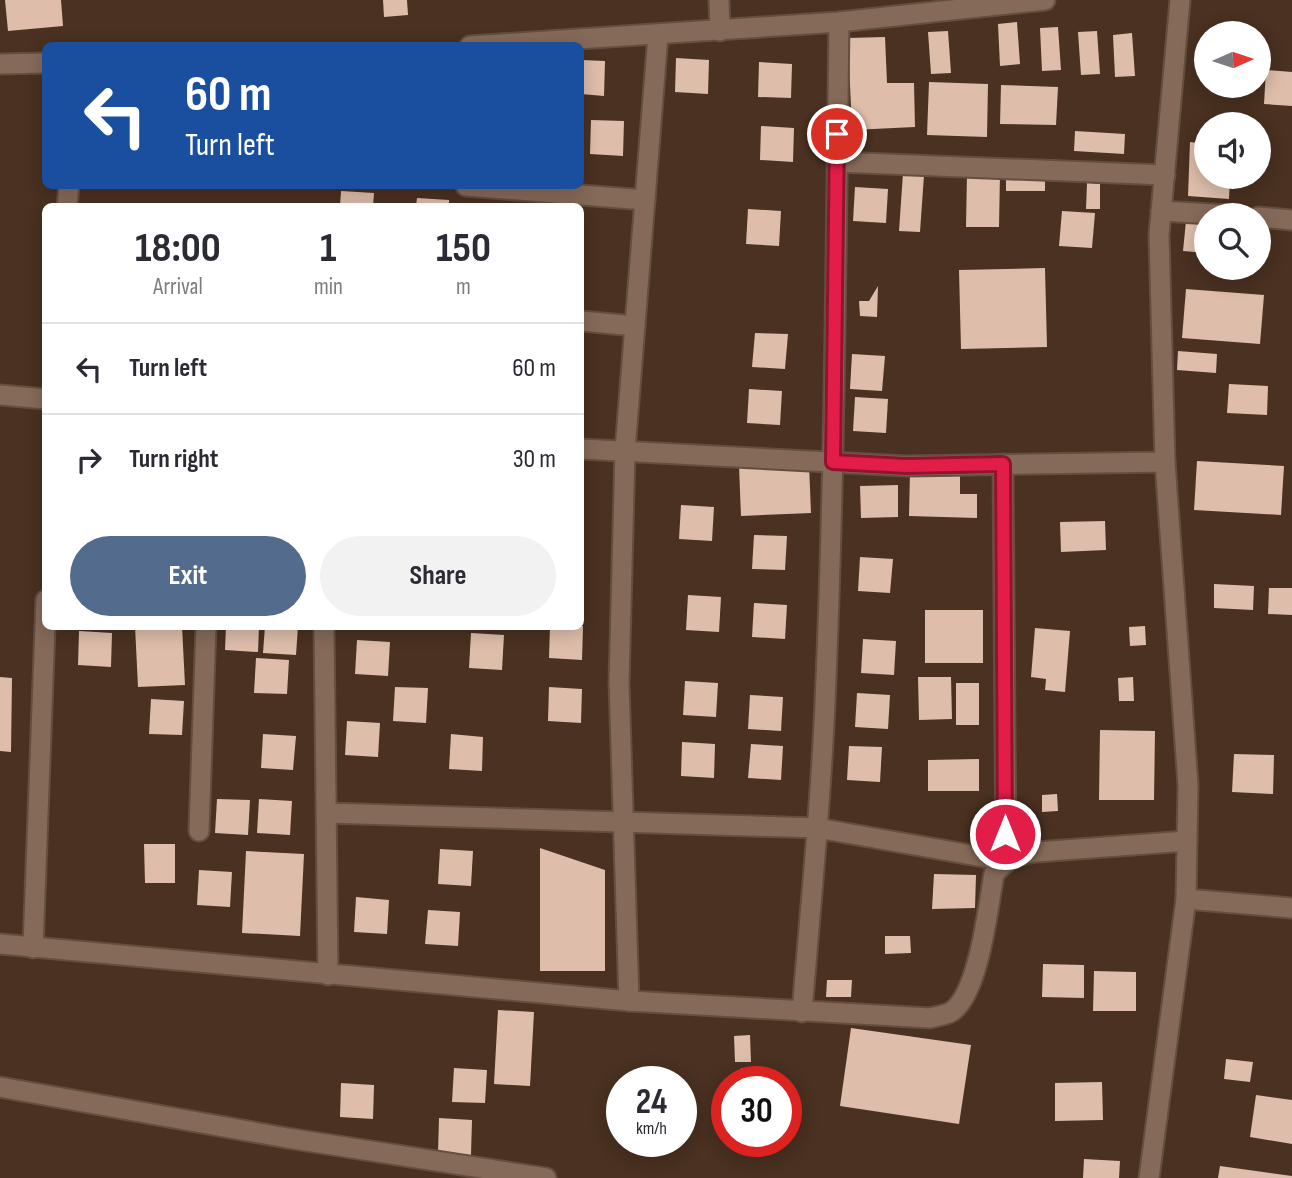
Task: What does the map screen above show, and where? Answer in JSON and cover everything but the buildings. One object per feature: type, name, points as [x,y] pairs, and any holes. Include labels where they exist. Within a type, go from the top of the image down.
[{"type":"street","points":[[719,0],[720,31]]},
{"type":"street","points":[[533,42],[839,23],[1045,0]]},
{"type":"street","points":[[1149,1178],[1186,899],[1188,785],[1165,462],[1159,235],[1180,0]]},
{"type":"street","points":[[802,1012],[826,681],[833,462],[839,23]]},
{"type":"street","points":[[629,1001],[619,682],[625,451],[658,34]]},
{"type":"street","points":[[0,64],[42,64]]},
{"type":"street","points":[[837,162],[1165,176]]},
{"type":"street","points":[[504,189],[645,200]]},
{"type":"street","points":[[1161,211],[1194,213]]},
{"type":"street","points":[[1271,218],[1292,220]]},
{"type":"street","points":[[584,321],[635,326]]},
{"type":"street","points":[[0,395],[42,399]]},
{"type":"street","points":[[584,449],[906,466],[1165,462]]},
{"type":"street","points":[[1003,464],[1006,861]]},
{"type":"street","points":[[33,948],[45,630]]},
{"type":"street","points":[[199,831],[206,630]]},
{"type":"street","points":[[324,630],[328,975]]},
{"type":"street","points":[[327,813],[817,828],[1006,861]]},
{"type":"street","points":[[0,944],[629,1001],[930,1018],[950,1012],[962,1001],[972,984],[995,874],[1006,861],[1019,854],[1037,852],[1186,841]]},
{"type":"street","points":[[1186,899],[1292,908]]},
{"type":"street","points":[[0,1087],[287,1138],[546,1178]]},
{"type":"route","points":[[837,134],[833,462],[906,466],[1003,464],[1005,834]]}]
